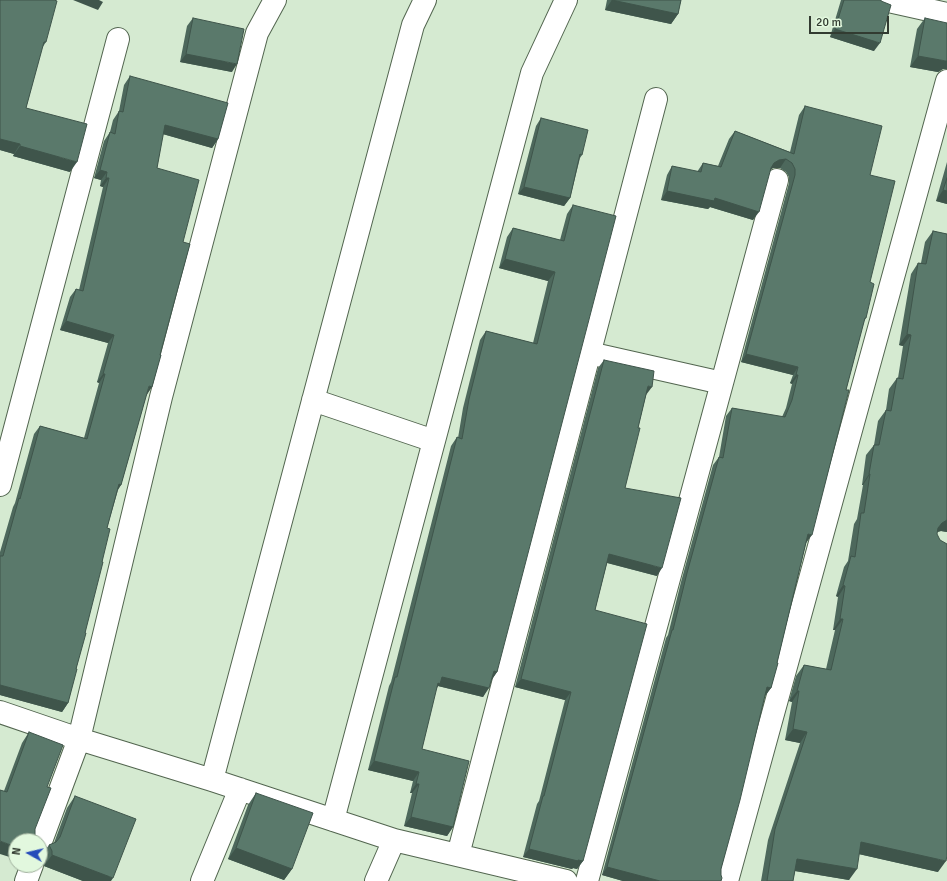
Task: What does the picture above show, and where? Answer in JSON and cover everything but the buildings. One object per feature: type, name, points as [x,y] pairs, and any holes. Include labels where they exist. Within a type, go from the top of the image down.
[{"type":"street","points":[[44,833],[79,739],[161,397],[257,33],[275,0]]},
{"type":"street","points":[[212,780],[413,26],[425,0]]},
{"type":"street","points":[[333,820],[532,73],[566,0]]},
{"type":"street","points":[[884,0],[947,14]]},
{"type":"street","points":[[0,485],[118,39]]},
{"type":"street","points":[[727,881],[947,81]]},
{"type":"street","points":[[458,855],[656,99]]},
{"type":"street","points":[[587,881],[777,180]]},
{"type":"street","points":[[589,353],[722,384]]},
{"type":"street","points":[[313,400],[434,441]]},
{"type":"street","points":[[0,712],[79,739],[212,780],[394,840],[566,881]]},
{"type":"street","points":[[202,881],[240,789]]},
{"type":"street","points":[[376,881],[394,840]]}]
